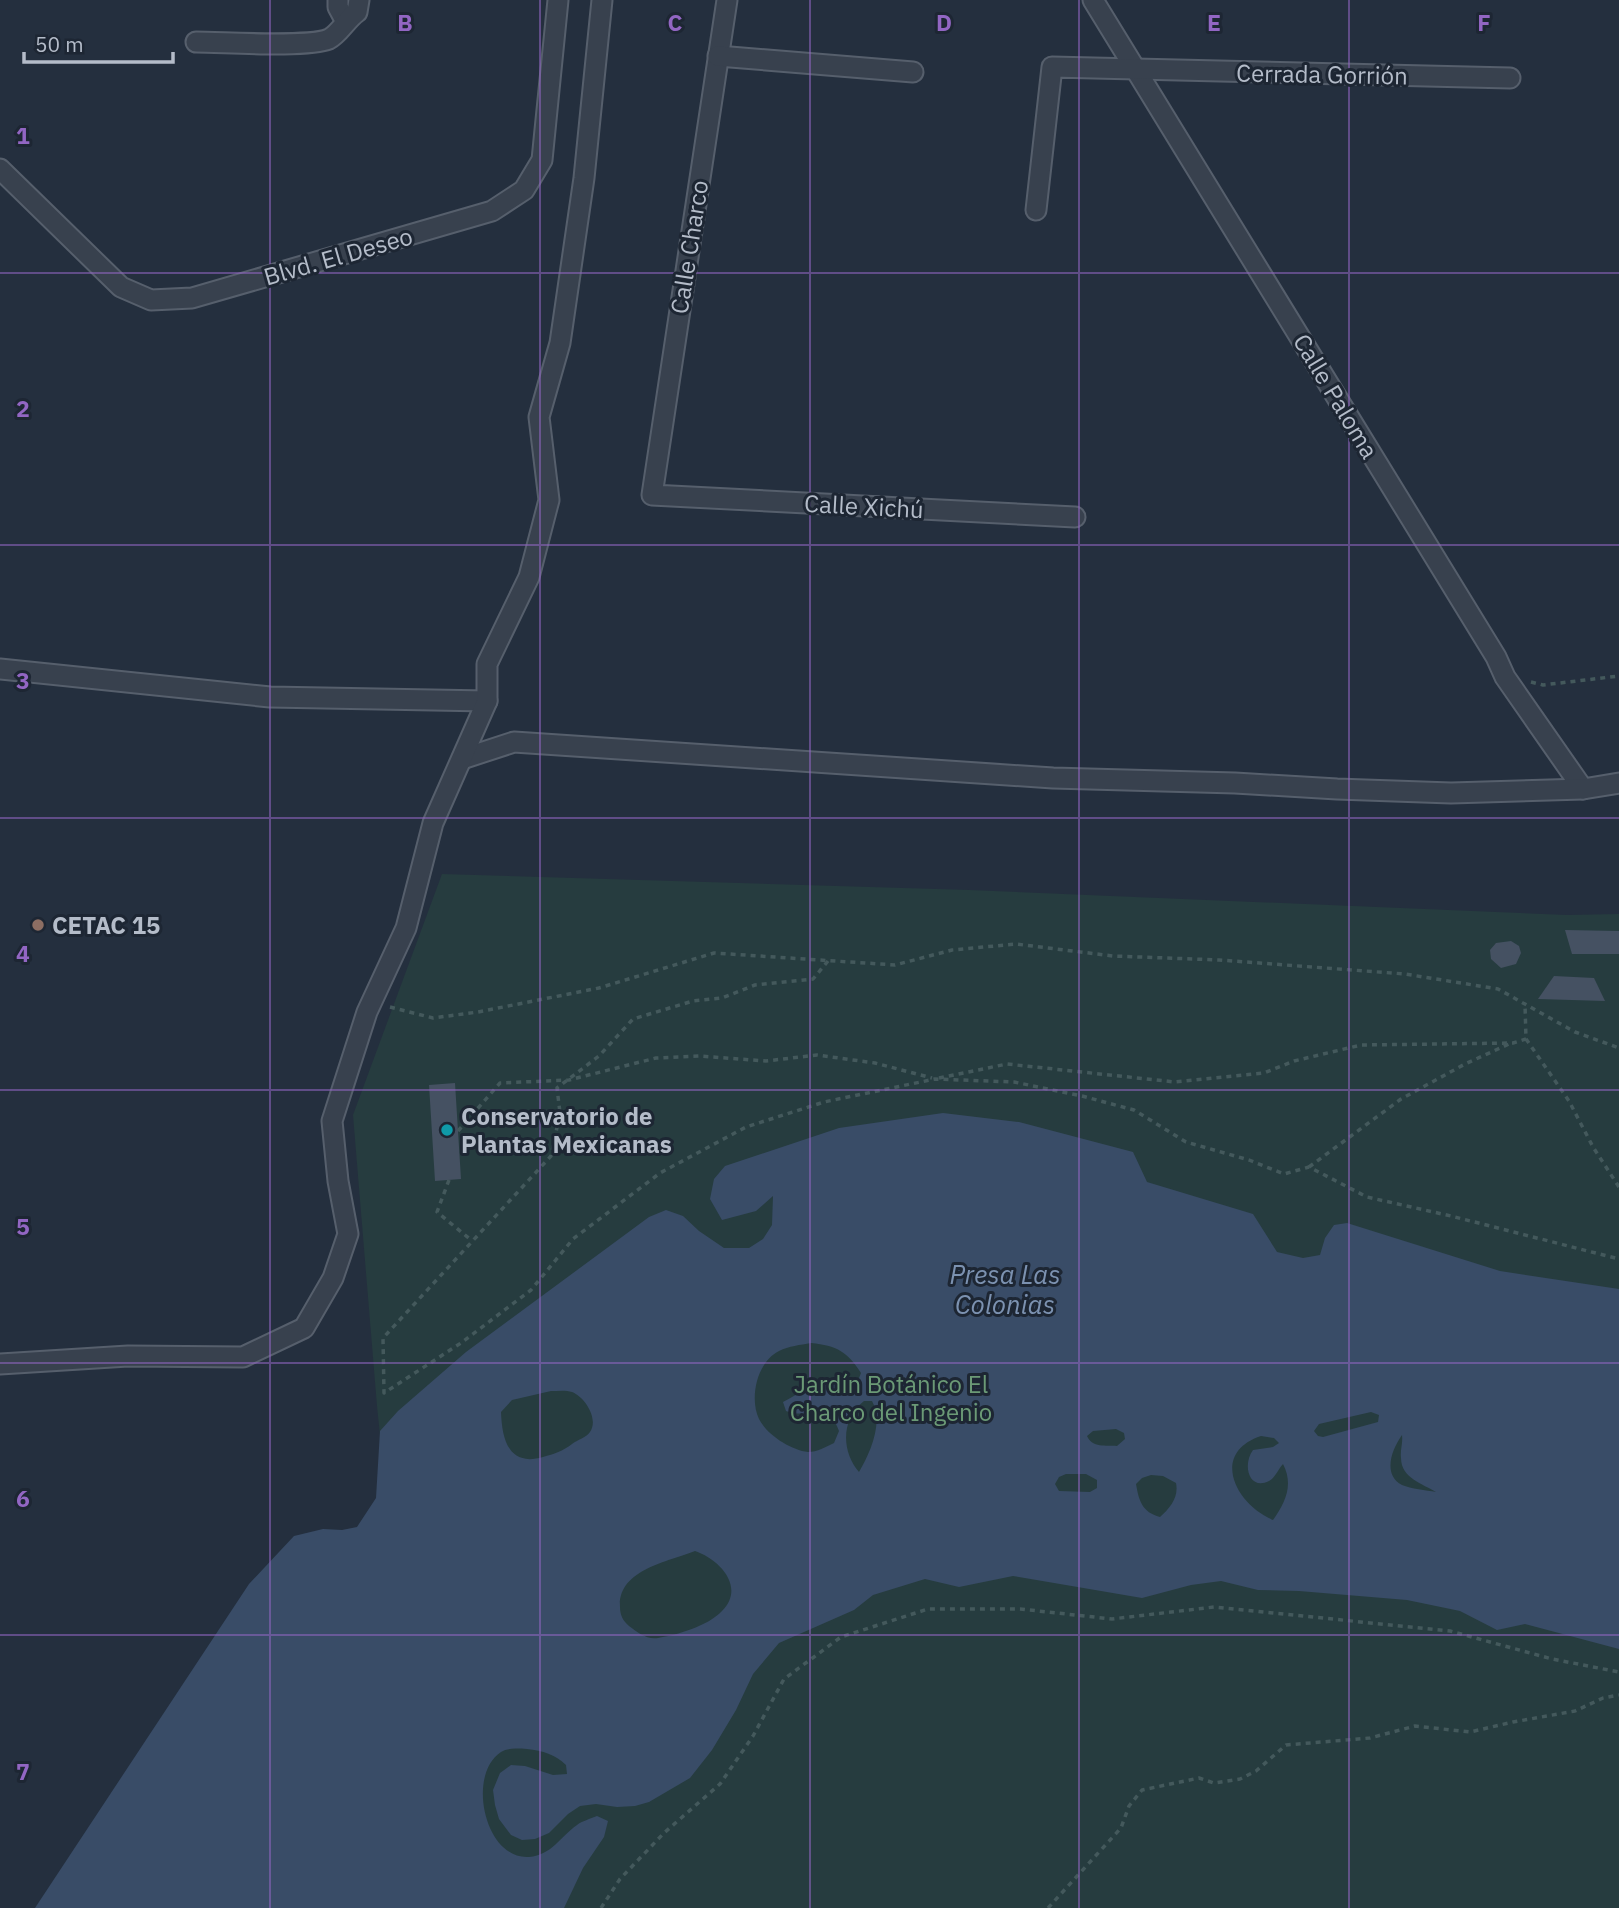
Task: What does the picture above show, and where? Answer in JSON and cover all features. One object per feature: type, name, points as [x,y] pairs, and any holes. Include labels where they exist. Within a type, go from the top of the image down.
[{"type":"street","points":[[338,0],[338,7],[345,20]]},
{"type":"street","points":[[196,42],[307,43],[329,39],[338,32],[345,20],[357,12],[359,0]]},
{"type":"street","name":"Blvd. El Deseo","points":[[0,169],[121,287],[151,300],[192,298],[492,211],[524,190],[542,160],[558,0]]},
{"type":"street","points":[[0,1364],[128,1356],[243,1357],[304,1328],[333,1278],[348,1234],[338,1181],[332,1121],[367,1012],[406,928],[433,823],[486,701],[487,664],[529,577],[549,500],[539,417],[560,343],[584,178],[602,0]]},
{"type":"street","name":"Calle Charco","points":[[652,495],[727,0]]},
{"type":"street","name":"Calle Paloma","points":[[1093,0],[1496,657],[1505,677],[1583,789]]},
{"type":"street","points":[[718,56],[913,72]]},
{"type":"street","name":"Cerrada Gorrión","points":[[1035,210],[1052,67],[1510,78]]},
{"type":"street","name":"Calle Xichú","points":[[652,495],[1075,517]]},
{"type":"street","points":[[5,665],[270,697],[486,701]]},
{"type":"street","points":[[461,759],[514,742],[1053,778],[1337,789],[1451,793],[1583,789],[1619,783]]},
{"type":"path","points":[[1505,677],[1543,685],[1619,676]]},
{"type":"path","points":[[367,1012],[393,1006],[433,1018],[478,1012],[599,988],[713,953],[895,965],[953,950],[1016,944],[1113,956],[1219,960],[1405,974],[1498,989],[1575,1032],[1619,1048]]},
{"type":"path","points":[[828,961],[813,979],[755,985],[722,998],[693,1001],[633,1019],[599,1056],[557,1088],[560,1113],[551,1156],[383,1338],[384,1393],[461,1343],[531,1290],[573,1239],[660,1173],[746,1127],[824,1102],[1007,1064],[1175,1082],[1264,1073],[1294,1061],[1361,1045],[1513,1043]]},
{"type":"path","points":[[1525,1005],[1526,1039],[1569,1101],[1593,1147],[1619,1187]]},
{"type":"path","points":[[458,1131],[500,1083],[569,1080],[656,1058],[700,1056],[766,1061],[817,1055],[875,1063],[935,1079],[1014,1082],[1082,1096],[1134,1110],[1186,1142],[1249,1160],[1284,1174],[1309,1167],[1401,1100],[1465,1064],[1526,1039]]},
{"type":"path","points":[[1309,1167],[1367,1197],[1619,1259]]},
{"type":"path","points":[[449,1180],[437,1212],[471,1240]]},
{"type":"path","points":[[601,1908],[620,1879],[664,1833],[720,1784],[753,1736],[784,1679],[841,1637],[928,1609],[1020,1609],[1112,1619],[1214,1607],[1336,1618],[1450,1631],[1552,1659],[1619,1672]]},
{"type":"path","points":[[1048,1908],[1121,1828],[1129,1806],[1142,1790],[1199,1778],[1214,1783],[1240,1779],[1256,1771],[1286,1745],[1370,1738],[1415,1726],[1471,1732],[1575,1711],[1604,1698],[1619,1695]]},
{"type":"green space","name":"Jardín Botánico El Charco del Ingenio","points":[[442,874],[970,890],[1567,915],[1619,914],[1619,1908],[457,1908],[403,1659],[377,1406],[353,1115]]},
{"type":"water","name":"Presa Las Colonias","points":[[943,1113],[1019,1122],[1133,1152],[1147,1182],[1253,1214],[1277,1252],[1303,1258],[1320,1255],[1325,1238],[1334,1225],[1347,1223],[1500,1271],[1619,1289],[1619,1649],[1525,1624],[1497,1630],[1460,1611],[1407,1600],[1258,1590],[1221,1581],[1191,1585],[1142,1598],[1013,1576],[959,1587],[925,1579],[873,1595],[854,1610],[779,1643],[753,1674],[736,1710],[712,1750],[690,1778],[649,1802],[635,1806],[580,1806],[549,1833],[535,1839],[522,1840],[511,1835],[499,1819],[493,1790],[500,1773],[511,1765],[525,1766],[553,1775],[567,1774],[566,1765],[553,1756],[538,1751],[507,1749],[501,1752],[490,1763],[484,1779],[485,1814],[501,1845],[514,1854],[537,1856],[550,1849],[581,1822],[597,1816],[608,1821],[604,1837],[583,1868],[564,1908],[35,1908],[249,1584],[294,1536],[323,1529],[342,1530],[357,1527],[376,1498],[380,1431],[398,1411],[466,1352],[649,1217],[666,1210],[683,1216],[724,1248],[749,1248],[763,1239],[772,1225],[773,1196],[756,1211],[722,1220],[710,1199],[714,1179],[725,1166],[839,1128]],"holes":[[[811,1343],[835,1348],[851,1359],[861,1373],[857,1383],[818,1385],[783,1402],[786,1411],[802,1414],[823,1413],[834,1422],[839,1431],[834,1443],[818,1450],[801,1451],[787,1445],[768,1431],[756,1410],[755,1391],[760,1372],[771,1356],[791,1347]],[[551,1391],[570,1391],[586,1403],[593,1421],[590,1432],[565,1449],[531,1459],[515,1455],[510,1449],[503,1432],[501,1412],[512,1400]],[[864,1401],[872,1401],[877,1418],[876,1428],[871,1447],[859,1472],[849,1455],[846,1435],[856,1408]],[[1371,1412],[1379,1415],[1378,1422],[1323,1437],[1314,1431],[1319,1424]],[[1116,1429],[1124,1433],[1125,1439],[1117,1446],[1100,1445],[1089,1440],[1087,1436],[1093,1431]],[[1402,1435],[1401,1458],[1405,1471],[1414,1480],[1436,1492],[1402,1485],[1396,1480],[1391,1468],[1395,1447]],[[1261,1436],[1274,1438],[1279,1443],[1273,1447],[1253,1450],[1248,1463],[1252,1480],[1262,1483],[1269,1481],[1283,1464],[1288,1479],[1287,1494],[1273,1520],[1248,1503],[1239,1491],[1232,1466],[1236,1454],[1245,1444]],[[1066,1474],[1086,1474],[1097,1480],[1097,1488],[1090,1492],[1059,1491],[1055,1484],[1059,1477]],[[1151,1475],[1163,1476],[1176,1483],[1173,1502],[1160,1517],[1145,1509],[1136,1484],[1142,1478]],[[695,1551],[704,1555],[713,1560],[726,1575],[730,1584],[729,1602],[716,1616],[692,1629],[658,1638],[642,1635],[622,1618],[622,1594],[635,1576],[658,1564]]]},
{"type":"building","points":[[1565,930],[1619,931],[1619,954],[1572,954]]},
{"type":"building","points":[[1511,941],[1519,946],[1521,953],[1516,964],[1501,968],[1491,959],[1490,950],[1496,943]]},
{"type":"building","points":[[1554,976],[1594,978],[1605,1001],[1538,999]]},
{"type":"building","points":[[455,1083],[461,1179],[435,1181],[429,1085]]},
{"type":"place","name":"CETAC 15","points":[[38,925]]},
{"type":"place","name":"Conservatorio de Plantas Mexicanas","points":[[447,1130]]}]
